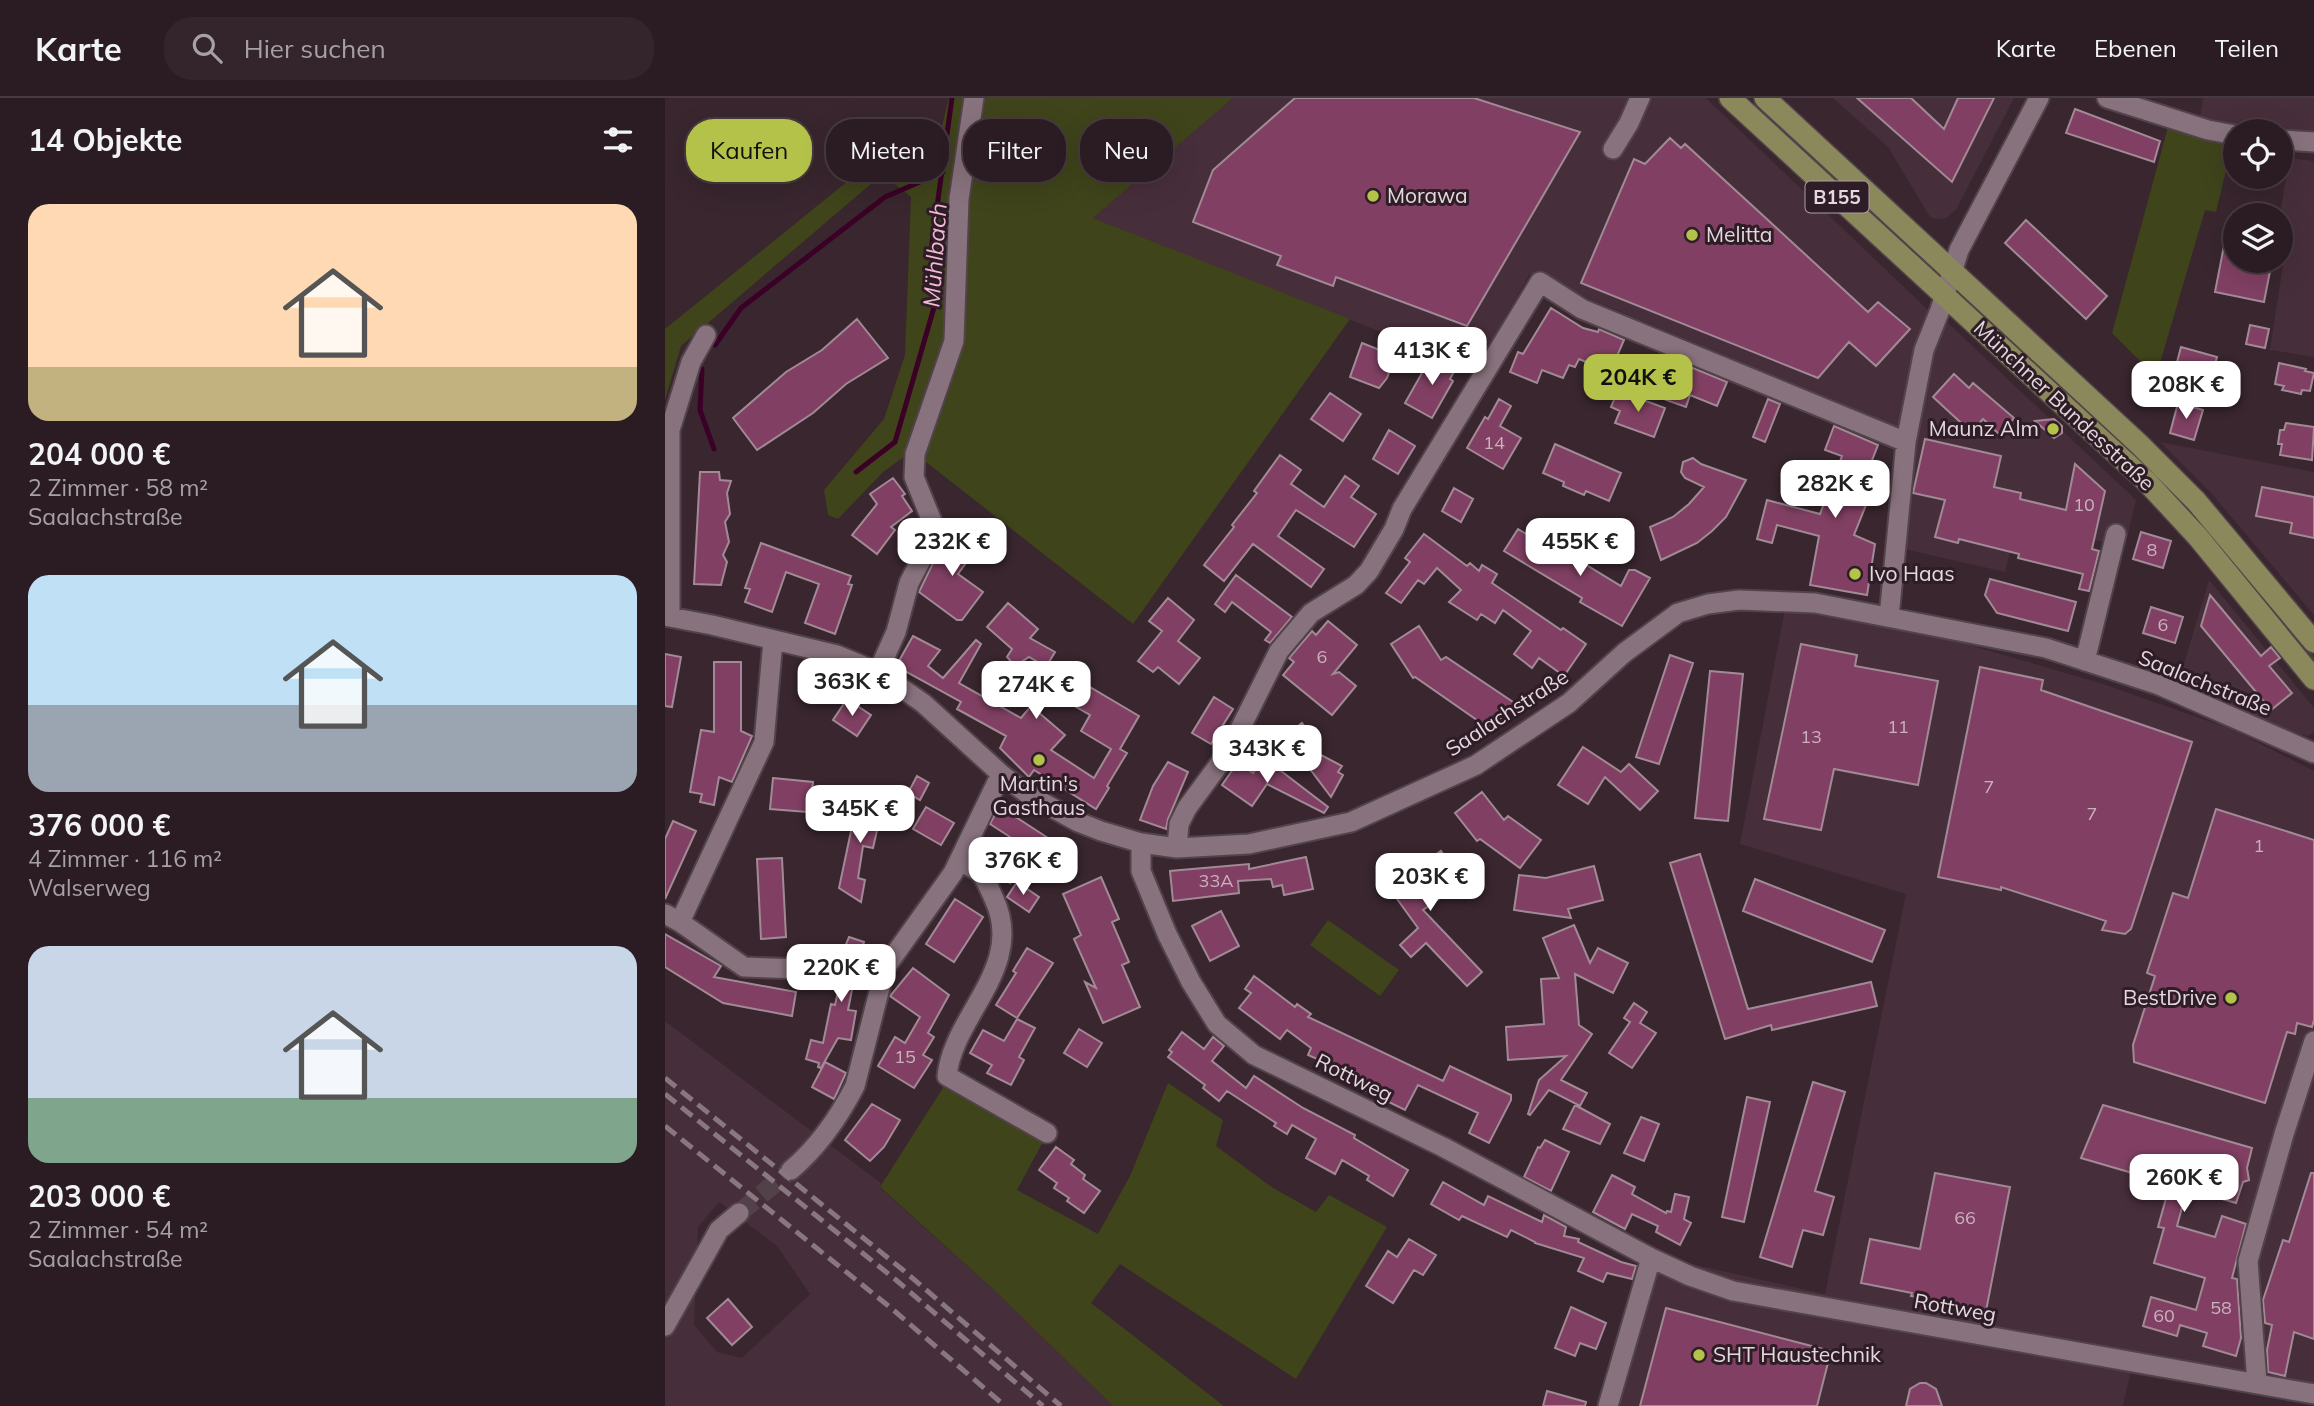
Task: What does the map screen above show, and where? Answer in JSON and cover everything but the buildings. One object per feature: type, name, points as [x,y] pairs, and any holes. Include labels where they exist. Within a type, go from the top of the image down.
[{"type":"main road","name":"Münchner Bundesstraße","points":[[1730,98],[2147,482],[2198,537],[2314,679]]},
{"type":"main road","name":"Münchner Bundesstraße","points":[[1765,98],[2139,444],[2196,501],[2314,642]]},
{"type":"street","points":[[878,672],[896,632],[909,583],[936,531],[914,477],[915,454],[954,341],[960,199],[974,98]]},
{"type":"street","points":[[1613,149],[1640,98]]},
{"type":"street","points":[[1889,617],[1906,442],[1924,350],[1959,250],[2039,98]]},
{"type":"street","points":[[2107,98],[2223,133]]},
{"type":"street","points":[[2293,141],[2314,142]]},
{"type":"street","points":[[1177,848],[1179,824],[1187,808],[1229,751],[1279,651],[1311,613],[1356,585],[1370,571],[1402,509],[1540,282],[1582,309],[1906,442]]},
{"type":"street","name":"Saalachstraße","points":[[706,335],[691,362],[670,430],[672,617],[837,655],[878,672],[923,703],[1001,774],[1029,795],[1078,822],[1142,843],[1177,848],[1249,844],[1351,821],[1476,765],[1569,703],[1624,653],[1678,613],[1708,604],[1739,600],[1790,601],[1889,617],[2046,648],[2159,685],[2312,751]]},
{"type":"street","points":[[2085,661],[2116,534]]},
{"type":"street","points":[[773,640],[764,741],[672,918],[744,967],[801,969]]},
{"type":"street","points":[[791,1170],[809,1154],[846,1103],[855,1086],[885,968],[959,861],[1001,774]]},
{"type":"street","name":"Rottweg","points":[[1142,843],[1142,871],[1167,934],[1191,982],[1217,1024],[1254,1055],[1443,1147],[1651,1258],[1690,1276],[1733,1291],[2314,1394]]},
{"type":"street","points":[[959,861],[981,872],[1001,913],[1002,950],[985,990],[949,1058],[947,1076],[1047,1133]]},
{"type":"street","points":[[2257,1383],[2248,1261],[2314,1041]]},
{"type":"street","points":[[665,1326],[719,1230],[739,1213]]},
{"type":"street","points":[[1608,1406],[1651,1258]]},
{"type":"shaded area","points":[[1233,98],[1706,98],[1928,310],[1898,427],[1530,274],[1475,369],[1093,218],[1135,182],[1173,182],[1173,149]]},
{"type":"shaded area","points":[[1833,98],[2014,98],[1956,210],[1946,218],[1938,219],[1930,217],[1888,147]]},
{"type":"shaded area","points":[[2203,98],[2314,98],[2314,137],[2293,134],[2293,119],[2223,119],[2223,121],[2200,117]]},
{"type":"shaded area","points":[[2293,158],[2314,161],[2314,357],[2270,350],[2282,273],[2293,273],[2293,203],[2282,203],[2284,189],[2293,189]]},
{"type":"shaded area","points":[[1947,322],[2136,500],[2125,547],[2017,523],[2005,572],[1904,549],[1916,435],[1931,357]]},
{"type":"shaded area","points":[[2160,442],[2314,472],[2314,615],[2212,494]]},
{"type":"shaded area","points":[[2209,580],[2314,708],[2314,732],[2307,736],[2280,729],[2180,677]]},
{"type":"shaded area","points":[[1785,609],[1959,642],[2100,683],[2231,729],[2314,771],[2314,1404],[2130,1374],[2123,1406],[1601,1406],[1642,1265],[1687,1263],[1825,1294],[1906,894],[1740,844]]},
{"type":"shaded area","points":[[665,1021],[881,1183],[880,1188],[994,1290],[1113,1406],[665,1406]],"holes":[[[719,1202],[777,1246],[810,1294],[742,1358],[717,1352],[694,1325],[698,1227]]]},
{"type":"green space","points":[[949,98],[1233,98],[1173,149],[1173,119],[1080,119],[1080,182],[1135,182],[1093,218],[1350,319],[1133,624],[912,451],[883,472],[838,519],[828,515],[824,490],[884,419],[905,355],[911,197],[894,183],[872,183],[681,346],[665,400],[665,329],[847,182],[949,182],[949,119],[944,119]]},
{"type":"green space","points":[[2168,127],[2223,142],[2223,183],[2216,212],[2205,210],[2156,377],[2112,333]]},
{"type":"green space","points":[[1983,311],[2108,426],[2180,498],[2314,656],[2314,663],[1979,315]]},
{"type":"green space","points":[[1328,920],[1399,970],[1380,996],[1310,945]]},
{"type":"green space","points":[[946,1083],[1045,1138],[1017,1190],[1098,1234],[1130,1176],[1168,1083],[1223,1120],[1216,1146],[1273,1188],[1316,1212],[1329,1195],[1387,1227],[1296,1379],[1120,1264],[1091,1303],[1224,1406],[1113,1406],[994,1290],[880,1187]]},
{"type":"waterway","name":"Mühlbach","points":[[856,472],[895,442],[935,304],[932,243],[952,98]]},
{"type":"waterway","points":[[715,345],[741,308],[885,197],[920,182]]},
{"type":"waterway","points":[[702,369],[700,410],[714,449]]},
{"type":"tunnel","points":[[739,1213],[791,1170]]},
{"type":"railway","points":[[665,1078],[903,1270],[1061,1406]]},
{"type":"railway","points":[[665,1094],[896,1280],[1043,1406]]},
{"type":"railway","points":[[665,1126],[891,1308],[1005,1406]]},
{"type":"place","name":"Morawa","points":[[1373,196]]},
{"type":"place","name":"Melitta","points":[[1692,235]]},
{"type":"place","name":"Maunz Alm","points":[[2053,429]]},
{"type":"place","name":"Ivo Haas","points":[[1855,574]]},
{"type":"place","name":"Martin's Gasthaus","points":[[1039,760]]},
{"type":"place","name":"BestDrive","points":[[2231,998]]},
{"type":"place","name":"SHT Haustechnik","points":[[1699,1355]]}]
